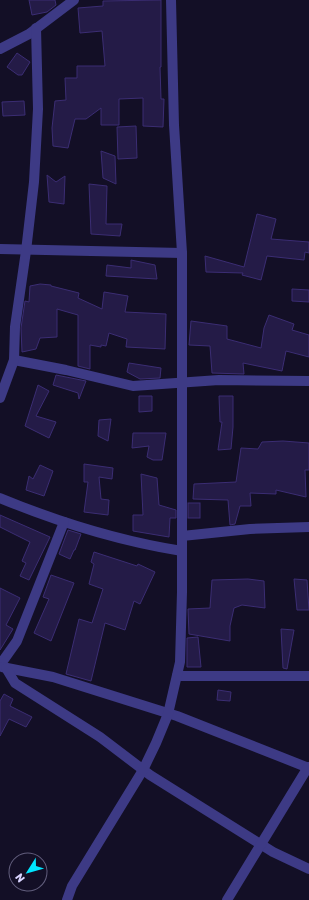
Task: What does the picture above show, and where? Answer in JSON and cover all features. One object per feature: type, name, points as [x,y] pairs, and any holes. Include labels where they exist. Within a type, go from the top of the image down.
[{"type":"street","points":[[0,49],[29,34],[74,0]]},
{"type":"street","points":[[67,900],[72,886],[143,770],[156,743],[168,714],[180,662],[182,551],[182,254],[174,125],[171,0]]},
{"type":"street","points":[[0,398],[14,360],[15,327],[34,182],[38,108],[36,28]]},
{"type":"street","points":[[0,249],[26,251],[182,254]]},
{"type":"street","points":[[14,360],[66,370],[133,386],[219,380],[309,381]]},
{"type":"street","points":[[0,498],[39,514],[64,522],[150,546],[182,551]]},
{"type":"street","points":[[2,666],[17,641],[64,522]]},
{"type":"street","points":[[182,536],[250,529],[309,527]]},
{"type":"street","points":[[2,666],[52,677],[168,714],[309,768],[227,900]]},
{"type":"street","points":[[2,666],[15,683],[100,737],[143,770],[261,845],[309,869]]},
{"type":"street","points":[[176,676],[309,676]]},
{"type":"building","points":[[29,0],[55,0],[56,5],[47,12],[32,15]]},
{"type":"building","points":[[161,0],[160,67],[161,99],[164,99],[163,127],[143,126],[143,98],[119,99],[119,125],[101,125],[101,108],[86,119],[75,119],[68,148],[53,146],[52,128],[55,101],[66,100],[65,78],[77,78],[77,66],[105,66],[102,31],[80,33],[78,8],[103,6],[103,1]]},
{"type":"building","points":[[17,53],[30,62],[22,75],[18,75],[7,67]]},
{"type":"building","points":[[24,101],[25,115],[3,116],[2,102]]},
{"type":"building","points":[[136,126],[137,158],[118,159],[117,127]]},
{"type":"building","points":[[101,151],[115,156],[116,184],[103,178]]},
{"type":"building","points":[[47,175],[56,182],[65,176],[64,204],[49,202]]},
{"type":"building","points":[[89,184],[107,186],[106,224],[122,224],[120,236],[91,234]]},
{"type":"building","points":[[257,214],[276,219],[271,239],[309,242],[309,253],[305,252],[304,260],[267,256],[261,280],[242,275],[243,273],[206,272],[205,256],[244,267]]},
{"type":"building","points":[[131,260],[155,265],[157,279],[106,276],[107,265],[131,268]]},
{"type":"building","points":[[40,284],[51,285],[79,293],[78,298],[102,309],[104,292],[128,296],[125,312],[166,314],[165,349],[126,347],[127,339],[109,333],[106,346],[101,345],[101,347],[90,345],[90,369],[78,366],[78,315],[57,309],[57,337],[40,338],[36,349],[22,352],[21,328],[25,301],[29,302],[30,286]]},
{"type":"building","points":[[292,289],[309,290],[309,302],[292,301]]},
{"type":"building","points":[[269,315],[294,324],[292,330],[309,335],[309,357],[286,351],[282,371],[243,363],[244,374],[212,373],[210,346],[189,345],[191,321],[227,326],[227,339],[261,348],[264,328]]},
{"type":"building","points":[[129,363],[161,368],[160,378],[140,379],[127,372]]},
{"type":"building","points":[[56,375],[86,381],[79,399],[78,393],[53,385]]},
{"type":"building","points":[[38,385],[49,391],[36,416],[56,422],[49,438],[25,426]]},
{"type":"building","points":[[139,396],[152,396],[152,411],[139,412]]},
{"type":"building","points":[[219,396],[233,396],[231,449],[218,450],[222,422],[220,422]]},
{"type":"building","points":[[111,419],[108,441],[98,436],[99,420]]},
{"type":"building","points":[[133,433],[166,433],[162,460],[153,460],[147,457],[149,446],[132,448]]},
{"type":"building","points":[[283,441],[309,443],[309,470],[305,470],[306,497],[276,490],[276,494],[250,493],[251,506],[240,506],[235,524],[230,525],[228,500],[193,499],[194,484],[236,482],[241,448],[258,449],[262,442]]},
{"type":"building","points":[[84,464],[113,468],[112,479],[99,477],[101,499],[109,500],[108,515],[84,512],[88,482],[84,482]]},
{"type":"building","points":[[40,465],[53,471],[44,496],[26,490],[29,476],[33,479]]},
{"type":"building","points":[[141,474],[157,478],[159,505],[176,510],[176,518],[170,518],[169,537],[133,531],[133,515],[143,515]]},
{"type":"building","points":[[188,503],[200,503],[200,518],[188,518]]},
{"type":"building","points":[[0,515],[50,537],[29,580],[20,576],[26,563],[22,561],[30,542],[0,527]]},
{"type":"building","points":[[68,530],[81,534],[70,559],[59,554]]},
{"type":"building","points":[[94,552],[137,566],[138,564],[155,572],[140,604],[134,601],[125,630],[105,623],[91,681],[66,674],[79,619],[92,623],[103,589],[89,584],[94,564],[91,562]]},
{"type":"building","points":[[51,575],[74,583],[51,641],[34,633],[49,599],[43,597]]},
{"type":"building","points":[[248,579],[264,581],[265,608],[242,605],[234,608],[230,626],[230,641],[189,634],[188,609],[210,608],[212,580]]},
{"type":"building","points":[[294,579],[307,580],[309,610],[297,610]]},
{"type":"building","points":[[0,588],[20,598],[6,625],[13,629],[0,650]]},
{"type":"building","points":[[281,629],[294,630],[287,669],[283,668]]},
{"type":"building","points":[[198,637],[201,667],[187,667],[187,638]]},
{"type":"building","points":[[218,690],[231,692],[230,701],[217,700]]},
{"type":"building","points":[[4,694],[13,699],[10,706],[32,717],[26,727],[9,719],[0,736],[0,701]]}]
